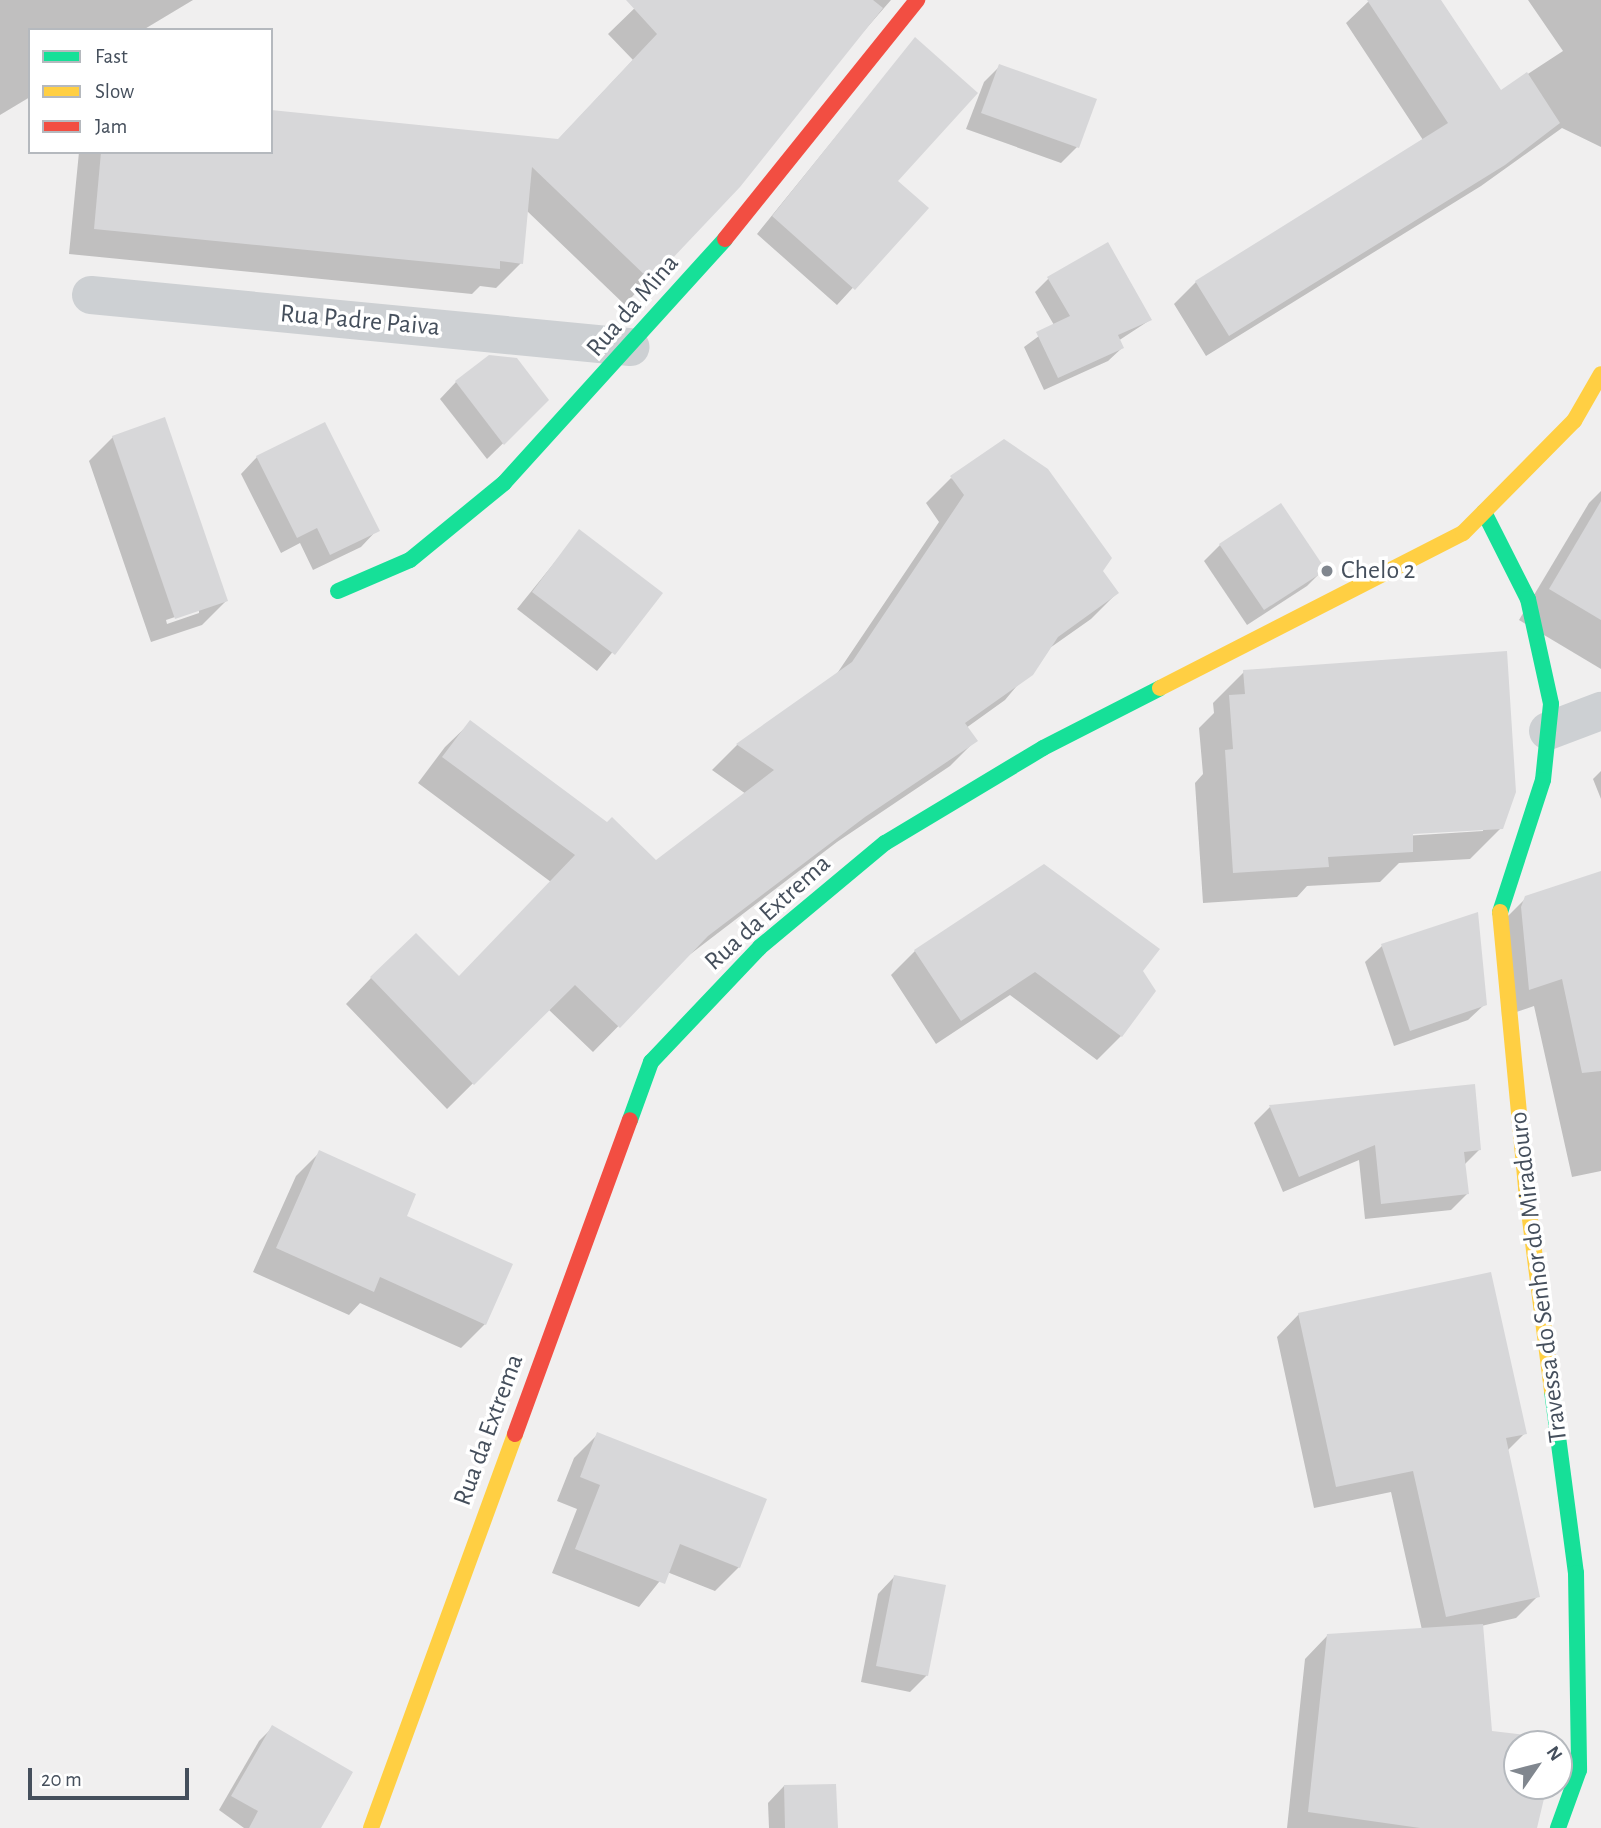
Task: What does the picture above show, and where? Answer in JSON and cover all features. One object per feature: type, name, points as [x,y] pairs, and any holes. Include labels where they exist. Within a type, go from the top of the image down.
[{"type":"street","name":"Rua da Mina","points":[[338,591],[410,560],[504,483],[630,347],[743,218],[917,0]]},
{"type":"street","name":"Rua Padre Paiva","points":[[91,295],[630,347]]},
{"type":"street","name":"Rua da Extrema","points":[[371,1828],[652,1062],[760,947],[885,843],[1043,748],[1463,533],[1574,421],[1601,374]]},
{"type":"street","name":"Travessa do Senhor do Miradouro","points":[[1484,512],[1528,598],[1551,704],[1543,780],[1499,904],[1526,1188],[1576,1573],[1579,1770],[1558,1828]]},
{"type":"street","points":[[1548,731],[1601,711]]},
{"type":"building","points":[[626,0],[873,0],[883,8],[740,187],[651,281],[532,167],[523,264],[500,261],[500,269],[94,229],[101,154],[273,154],[273,110],[558,139],[657,34]]},
{"type":"building","points":[[1367,0],[1441,0],[1501,90],[1527,72],[1560,123],[1505,165],[1229,336],[1195,281],[1448,123]]},
{"type":"building","points":[[915,37],[978,93],[898,181],[929,208],[855,290],[772,216]]},
{"type":"building","points":[[999,64],[1097,99],[1079,148],[981,113]]},
{"type":"building","points":[[1108,242],[1152,320],[1118,335],[1124,348],[1058,378],[1036,332],[1070,316],[1047,277]]},
{"type":"building","points":[[489,355],[517,358],[549,400],[504,445],[455,381]]},
{"type":"building","points":[[165,417],[228,601],[175,619],[112,436]]},
{"type":"building","points":[[325,422],[380,531],[330,555],[317,528],[297,538],[256,456]]},
{"type":"building","points":[[1004,439],[1048,469],[1112,558],[1103,571],[1119,593],[1058,637],[1033,675],[965,723],[978,741],[865,817],[708,936],[620,1028],[575,985],[474,1085],[370,977],[416,933],[459,976],[575,855],[442,757],[470,720],[607,822],[612,817],[656,860],[774,770],[736,744],[852,662],[964,495],[950,476]]},
{"type":"building","points":[[1601,501],[1601,620],[1549,589]]},
{"type":"building","points":[[1281,503],[1326,570],[1264,610],[1219,544]]},
{"type":"building","points":[[579,529],[663,593],[615,655],[532,592]]},
{"type":"building","points":[[1507,651],[1516,792],[1503,829],[1413,834],[1413,852],[1328,857],[1329,867],[1233,873],[1225,750],[1233,749],[1229,695],[1245,694],[1243,670]]},
{"type":"building","points":[[1044,864],[1160,949],[1143,971],[1156,991],[1122,1037],[1035,972],[961,1021],[914,950]]},
{"type":"building","points":[[1601,871],[1601,1071],[1582,1073],[1562,979],[1529,990],[1521,907],[1525,896]]},
{"type":"building","points":[[1478,912],[1487,1005],[1410,1031],[1381,944]]},
{"type":"building","points":[[1475,1084],[1481,1150],[1464,1152],[1469,1194],[1381,1204],[1375,1145],[1299,1177],[1269,1105]]},
{"type":"building","points":[[319,1150],[416,1194],[407,1216],[513,1264],[486,1325],[380,1277],[374,1292],[276,1248]]},
{"type":"building","points":[[1491,1272],[1527,1434],[1506,1438],[1540,1597],[1446,1617],[1413,1471],[1336,1487],[1298,1313]]},
{"type":"building","points":[[597,1432],[767,1499],[740,1568],[680,1544],[665,1584],[575,1549],[600,1485],[580,1477]]},
{"type":"building","points":[[894,1575],[946,1585],[928,1676],[876,1666]]},
{"type":"building","points":[[1483,1624],[1492,1731],[1503,1732],[1503,1800],[1544,1800],[1537,1828],[1420,1828],[1308,1812],[1327,1634]]},
{"type":"building","points":[[272,1725],[353,1772],[321,1828],[249,1828],[258,1811],[231,1796]]},
{"type":"building","points":[[836,1784],[838,1828],[785,1828],[784,1785]]},
{"type":"traffic: fast","points":[[338,591],[410,560],[504,483],[725,239]]},
{"type":"traffic: fast","points":[[1484,512],[1528,599],[1551,704],[1543,780],[1500,912]]},
{"type":"traffic: fast","points":[[630,1120],[651,1062],[760,947],[885,843],[1043,748],[1160,688]]},
{"type":"traffic: fast","points":[[1552,1391],[1576,1573],[1579,1770],[1558,1828]]},
{"type":"traffic: slow","points":[[1160,688],[1463,533],[1574,421],[1601,374]]},
{"type":"traffic: slow","points":[[1500,912],[1526,1188],[1552,1391]]},
{"type":"traffic: slow","points":[[371,1828],[515,1434]]},
{"type":"traffic: jam","points":[[725,239],[917,0]]},
{"type":"traffic: jam","points":[[515,1434],[630,1120]]},
{"type":"place","name":"Chelo 2","points":[[1327,571]]}]
